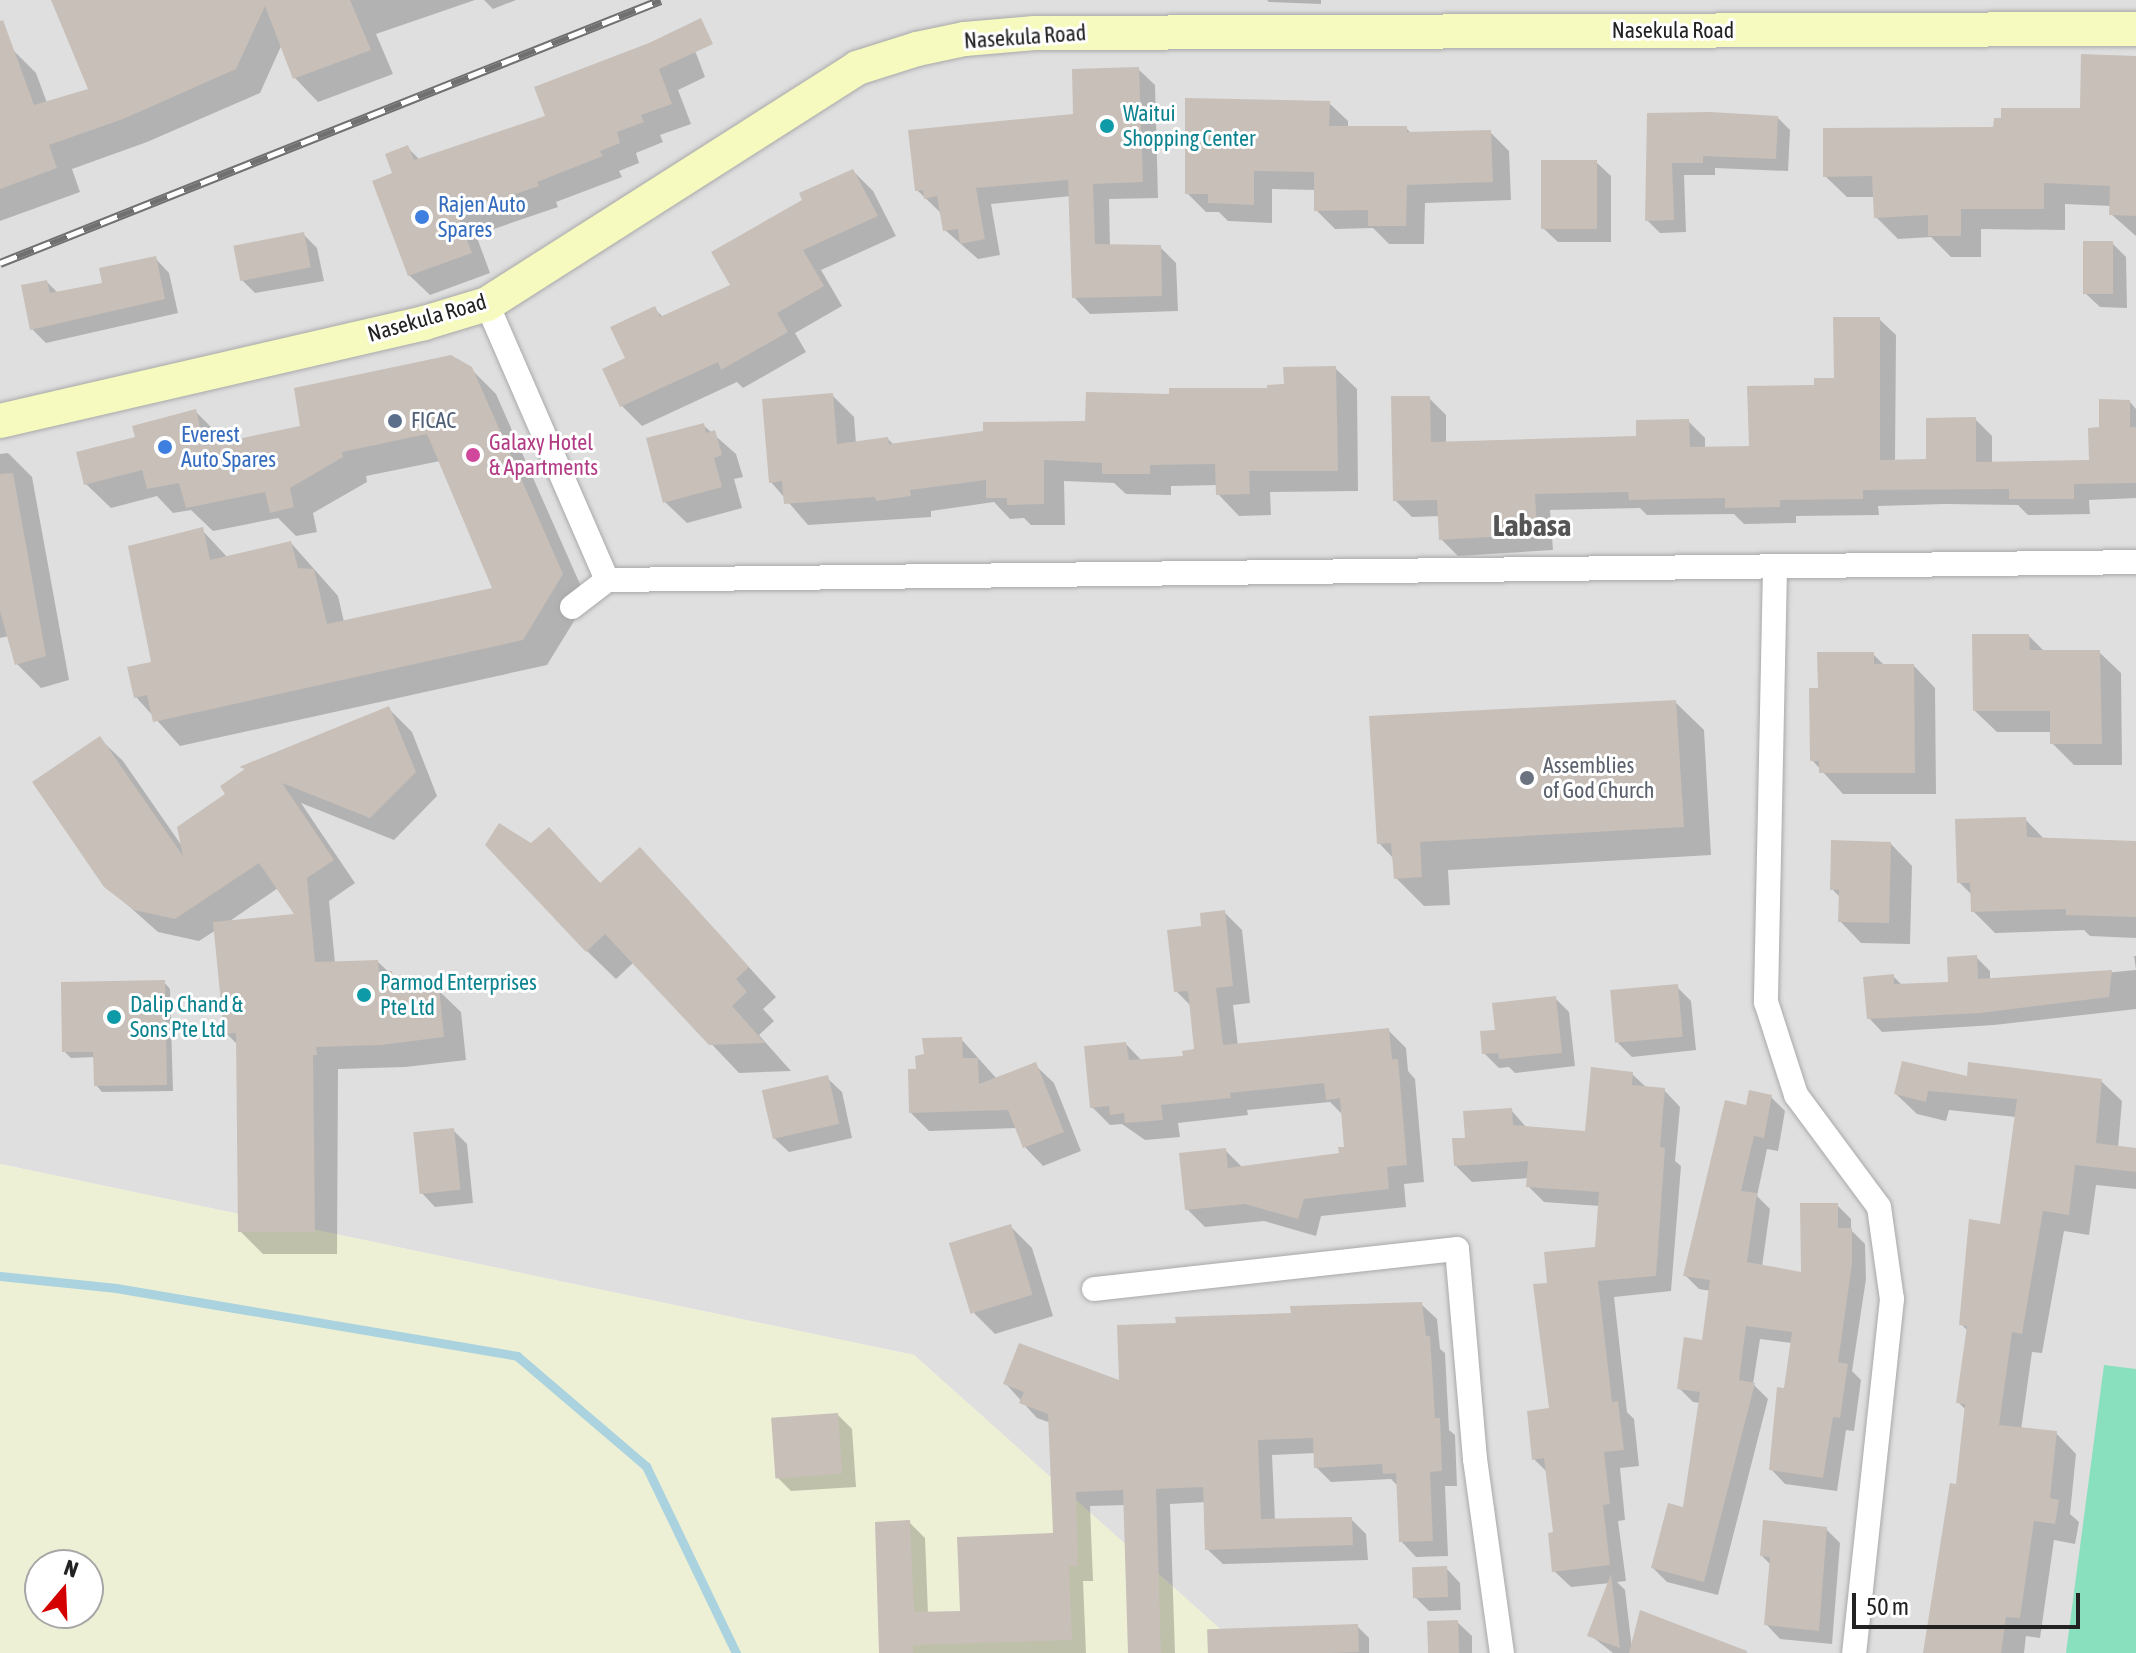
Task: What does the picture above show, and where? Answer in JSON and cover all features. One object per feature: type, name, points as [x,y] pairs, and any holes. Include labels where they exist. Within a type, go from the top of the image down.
[{"type":"main road","name":"Nasekula Road","points":[[0,421],[424,323],[487,304],[857,68],[917,49],[965,39],[1035,33],[2136,29]]},
{"type":"street","points":[[487,304],[607,580]]},
{"type":"street","points":[[572,607],[607,580],[2136,562]]},
{"type":"street","points":[[1775,568],[1766,1002],[1796,1095],[1879,1207],[1892,1299],[1854,1653]]},
{"type":"street","points":[[1094,1289],[1457,1249],[1475,1459],[1502,1653]]},
{"type":"shaded area","points":[[0,0],[2136,0],[2136,1653],[1247,1653],[914,1355],[0,1164]]},
{"type":"green space","points":[[0,1164],[914,1355],[1247,1653],[0,1653]]},
{"type":"green space","points":[[2104,1365],[2136,1369],[2136,1653],[2066,1653]]},
{"type":"building","points":[[51,0],[350,0],[371,50],[293,79],[265,6],[236,69],[123,119],[49,145],[57,168],[0,189],[0,21],[3,20],[34,105],[88,89]]},
{"type":"building","points":[[701,18],[713,44],[659,69],[672,104],[641,115],[644,122],[617,132],[620,143],[600,151],[603,156],[537,182],[539,186],[457,214],[472,253],[408,276],[372,181],[392,173],[385,154],[408,145],[414,160],[545,116],[534,87],[649,43]]},
{"type":"building","points":[[2081,54],[2136,56],[2136,216],[2109,215],[2110,186],[2044,183],[2044,209],[1961,209],[1961,236],[1928,236],[1928,215],[1874,218],[1872,176],[1823,177],[1823,128],[1993,127],[1994,118],[2001,118],[2001,108],[2080,108]]},
{"type":"building","points":[[1139,67],[1143,182],[1093,184],[1095,244],[1161,245],[1162,296],[1072,298],[1068,180],[976,188],[985,239],[960,244],[958,229],[943,231],[937,196],[924,199],[923,190],[915,191],[908,130],[1073,114],[1072,69]]},
{"type":"building","points":[[1185,98],[1330,101],[1329,126],[1407,126],[1407,132],[1491,130],[1493,182],[1407,185],[1406,226],[1368,226],[1368,210],[1314,211],[1314,172],[1254,171],[1254,205],[1208,203],[1208,194],[1185,194]]},
{"type":"building","points":[[1710,112],[1778,116],[1776,159],[1703,156],[1703,163],[1672,163],[1674,220],[1645,221],[1647,113]]},
{"type":"building","points":[[1541,160],[1597,160],[1597,229],[1541,229]]},
{"type":"building","points":[[853,169],[878,216],[803,250],[824,286],[777,313],[788,332],[721,370],[718,362],[620,407],[602,369],[625,358],[610,327],[655,306],[660,317],[730,285],[711,252],[802,200],[799,193]]},
{"type":"building","points":[[304,232],[311,267],[240,281],[233,246]]},
{"type":"building","points":[[2083,241],[2113,241],[2113,294],[2083,294]]},
{"type":"building","points":[[156,256],[165,299],[30,330],[21,285],[47,280],[50,293],[102,283],[99,268]]},
{"type":"building","points":[[1833,317],[1880,317],[1880,460],[1926,459],[1926,418],[1976,417],[1976,462],[2089,460],[2088,428],[2099,427],[2099,399],[2130,400],[2130,427],[2136,427],[2136,483],[2074,484],[2074,499],[2009,499],[2009,489],[1863,490],[1863,499],[1780,500],[1780,507],[1725,508],[1725,498],[1629,500],[1628,492],[1535,494],[1537,534],[1439,540],[1437,500],[1393,501],[1391,396],[1430,396],[1431,442],[1636,436],[1636,420],[1689,419],[1690,447],[1749,446],[1747,386],[1814,385],[1814,378],[1834,378]]},
{"type":"building","points":[[451,355],[472,367],[563,574],[523,640],[153,722],[147,695],[134,698],[127,667],[151,662],[128,546],[203,527],[210,560],[291,541],[298,568],[314,569],[327,624],[492,588],[427,434],[342,452],[343,457],[290,488],[294,507],[270,513],[265,492],[186,508],[179,483],[147,489],[142,470],[84,485],[76,452],[135,437],[132,426],[196,409],[204,446],[300,426],[294,388]]},
{"type":"building","points":[[1336,366],[1338,471],[1249,471],[1250,494],[1216,495],[1215,464],[1150,465],[1150,474],[1102,474],[1102,463],[1044,460],[1044,504],[1007,505],[1007,498],[986,498],[986,480],[910,490],[911,496],[876,501],[875,497],[784,504],[782,481],[769,483],[762,399],[833,393],[837,444],[888,437],[889,444],[983,431],[983,422],[1085,421],[1086,392],[1169,394],[1169,388],[1267,388],[1267,385],[1284,384],[1283,367]]},
{"type":"building","points":[[704,423],[706,433],[715,430],[722,455],[714,458],[722,487],[663,503],[646,438]]},
{"type":"building","points":[[13,473],[46,656],[15,665],[0,611],[0,474]]},
{"type":"building","points":[[1972,634],[2029,634],[2030,650],[2100,650],[2102,744],[2050,744],[2050,711],[1973,711]]},
{"type":"building","points":[[1817,652],[1874,652],[1874,664],[1914,664],[1915,773],[1819,773],[1819,761],[1810,761],[1809,688],[1818,688]]},
{"type":"building","points":[[1676,700],[1684,827],[1420,842],[1422,877],[1394,879],[1391,843],[1377,844],[1369,716]]},
{"type":"building","points":[[389,706],[416,772],[370,818],[282,783],[334,860],[307,878],[315,962],[378,960],[379,972],[392,971],[393,992],[439,987],[444,1037],[381,1045],[316,1047],[317,1055],[313,1055],[315,1232],[238,1232],[236,1033],[224,1034],[213,922],[294,914],[259,863],[175,919],[134,910],[104,887],[32,782],[100,736],[183,856],[177,827],[225,794],[220,786],[245,769],[239,767]]},
{"type":"building","points":[[2026,817],[2027,837],[2136,841],[2136,917],[2066,915],[2066,909],[1971,912],[1970,883],[1957,883],[1955,819]]},
{"type":"building","points":[[499,823],[531,843],[549,827],[600,883],[640,847],[749,967],[736,979],[747,992],[732,1006],[765,1043],[709,1045],[605,934],[586,952],[485,845]]},
{"type":"building","points":[[1831,840],[1891,842],[1889,923],[1838,922],[1839,890],[1830,890]]},
{"type":"building","points":[[1225,910],[1233,986],[1216,988],[1223,1045],[1389,1028],[1392,1059],[1398,1059],[1407,1165],[1387,1167],[1389,1189],[1304,1199],[1298,1219],[1245,1204],[1185,1210],[1179,1153],[1226,1148],[1228,1168],[1339,1153],[1338,1147],[1344,1147],[1340,1098],[1326,1100],[1324,1083],[1230,1093],[1231,1098],[1161,1105],[1163,1120],[1125,1123],[1124,1113],[1110,1115],[1109,1106],[1090,1108],[1084,1046],[1126,1042],[1129,1060],[1183,1056],[1182,1051],[1194,1049],[1188,991],[1174,992],[1167,930],[1201,926],[1200,913]]},
{"type":"building","points":[[1977,955],[1978,979],[2112,970],[2109,997],[1980,1013],[1867,1019],[1863,977],[1894,974],[1894,984],[1948,982],[1947,957]]},
{"type":"building","name":"Dalip Chand & Sons Pte Ltd","points":[[165,980],[167,1085],[94,1086],[93,1052],[62,1052],[61,982]]},
{"type":"building","points":[[1678,984],[1683,1037],[1615,1043],[1610,990]]},
{"type":"building","points":[[1556,996],[1562,1053],[1499,1059],[1498,1053],[1482,1054],[1480,1031],[1495,1030],[1492,1003]]},
{"type":"building","points":[[962,1037],[963,1058],[978,1058],[979,1084],[1036,1062],[1064,1132],[1023,1148],[1008,1110],[909,1113],[908,1069],[916,1069],[915,1056],[924,1054],[922,1038]]},
{"type":"building","points":[[1902,1061],[1967,1076],[1968,1062],[2102,1079],[2096,1143],[2136,1148],[2136,1172],[2075,1165],[2069,1215],[2043,1211],[2022,1334],[2012,1332],[1999,1425],[2057,1431],[2050,1498],[2059,1500],[2055,1524],[2034,1521],[2020,1618],[2006,1617],[2001,1653],[1923,1653],[1950,1483],[1956,1484],[1965,1404],[1956,1403],[1967,1326],[1959,1325],[1969,1219],[2000,1224],[2017,1099],[1928,1091],[1926,1102],[1894,1094]]},
{"type":"building","points":[[1591,1067],[1633,1072],[1632,1085],[1665,1088],[1660,1147],[1665,1148],[1656,1276],[1598,1281],[1612,1402],[1618,1401],[1624,1450],[1604,1452],[1610,1504],[1603,1505],[1610,1565],[1552,1572],[1548,1533],[1553,1532],[1544,1458],[1532,1460],[1527,1411],[1549,1408],[1533,1284],[1547,1283],[1544,1252],[1595,1247],[1599,1192],[1526,1187],[1528,1161],[1454,1166],[1452,1138],[1465,1138],[1463,1111],[1512,1108],[1513,1125],[1585,1131]]},
{"type":"building","points":[[828,1075],[839,1124],[773,1139],[762,1090]]},
{"type":"building","points":[[1749,1090],[1772,1095],[1764,1138],[1754,1136],[1741,1191],[1757,1193],[1747,1262],[1801,1272],[1800,1203],[1838,1203],[1838,1228],[1852,1228],[1852,1264],[1838,1362],[1848,1364],[1840,1418],[1833,1417],[1823,1478],[1769,1470],[1777,1387],[1784,1388],[1792,1332],[1746,1326],[1739,1380],[1755,1383],[1704,1582],[1651,1568],[1668,1503],[1683,1507],[1700,1392],[1677,1389],[1684,1337],[1702,1340],[1710,1280],[1683,1276],[1725,1100],[1746,1105]]},
{"type":"building","points":[[454,1128],[460,1190],[420,1194],[413,1132]]},
{"type":"building","points":[[1011,1224],[1033,1295],[970,1314],[949,1243]]},
{"type":"building","points":[[1422,1302],[1426,1336],[1430,1336],[1435,1418],[1440,1418],[1442,1471],[1430,1472],[1433,1541],[1399,1542],[1396,1473],[1383,1474],[1382,1464],[1314,1468],[1313,1438],[1258,1440],[1261,1519],[1352,1517],[1353,1545],[1205,1550],[1203,1487],[1156,1489],[1161,1653],[1128,1653],[1123,1490],[1076,1492],[1078,1566],[1069,1566],[1072,1640],[913,1645],[913,1653],[879,1653],[875,1522],[910,1520],[914,1612],[960,1611],[957,1537],[1053,1533],[1048,1414],[1019,1403],[1024,1392],[1003,1384],[1019,1343],[1119,1380],[1117,1325],[1176,1323],[1175,1317],[1291,1313],[1290,1306]]},
{"type":"building","points":[[838,1413],[842,1474],[775,1479],[771,1418]]},
{"type":"building","points":[[1763,1520],[1827,1527],[1819,1631],[1764,1625],[1770,1557],[1760,1556]]},
{"type":"building","points":[[1447,1566],[1448,1597],[1413,1598],[1412,1567]]},
{"type":"building","points":[[1611,1574],[1620,1648],[1587,1636]]},
{"type":"building","points":[[1640,1610],[1747,1651],[1629,1653]]},
{"type":"building","points":[[1458,1620],[1459,1653],[1428,1653],[1427,1621]]},
{"type":"building","points":[[1358,1624],[1359,1652],[1208,1653],[1207,1629]]},
{"type":"waterway","points":[[0,1276],[116,1288],[517,1356],[646,1466],[736,1653]]},
{"type":"railway","points":[[0,263],[661,0]]},
{"type":"place","name":"Waitui Shopping Center","points":[[1107,126]]},
{"type":"place","name":"Rajen Auto Spares","points":[[422,217]]},
{"type":"place","name":"FICAC","points":[[395,421]]},
{"type":"place","name":"Everest Auto Spares","points":[[165,447]]},
{"type":"place","name":"Galaxy Hotel & Apartments","points":[[473,455]]},
{"type":"place","name":"Assemblies of God Church","points":[[1527,778]]},
{"type":"place","name":"Parmod Enterprises Pte Ltd","points":[[364,995]]},
{"type":"place","name":"Dalip Chand & Sons Pte Ltd","points":[[114,1017]]},
{"type":"district","name":"Labasa","points":[[1532,525]]}]
